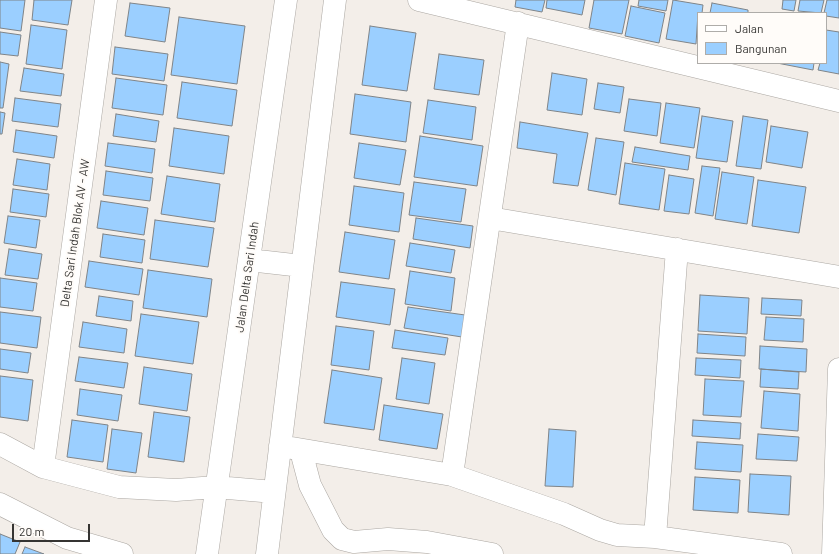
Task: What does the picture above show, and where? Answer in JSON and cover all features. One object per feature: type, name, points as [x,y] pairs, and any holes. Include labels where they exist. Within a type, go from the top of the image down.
[{"type":"street","name":"Delta Sari Indah Blok AV - AW","points":[[43,467],[106,0]]},
{"type":"street","name":"Jalan Delta Sari Indah","points":[[207,554],[286,0]]},
{"type":"street","points":[[267,554],[274,492],[291,448],[302,266],[335,0]]},
{"type":"street","points":[[419,0],[839,101]]},
{"type":"street","points":[[452,475],[518,23]]},
{"type":"street","points":[[490,218],[839,276]]},
{"type":"street","points":[[655,537],[677,249]]},
{"type":"street","points":[[249,260],[302,266]]},
{"type":"street","points":[[833,554],[839,369]]},
{"type":"street","points":[[0,444],[43,467],[119,487],[176,490],[216,487],[274,492]]},
{"type":"street","points":[[291,448],[452,475],[564,514],[600,530],[617,535],[655,537],[781,554]]},
{"type":"street","points":[[291,448],[333,530],[342,540],[354,542],[388,539],[427,542],[492,554]]},
{"type":"street","points":[[0,504],[67,538],[122,554]]},
{"type":"building","points":[[0,0],[25,0],[21,31],[0,28]]},
{"type":"building","points":[[34,0],[72,0],[68,25],[32,20]]},
{"type":"building","points":[[516,0],[545,0],[542,12],[515,7]]},
{"type":"building","points":[[547,0],[585,0],[582,15],[546,8]]},
{"type":"building","points":[[594,0],[629,0],[622,34],[589,28]]},
{"type":"building","points":[[639,0],[668,0],[666,11],[638,6]]},
{"type":"building","points":[[673,0],[703,5],[702,12],[697,12],[696,44],[666,39]]},
{"type":"building","points":[[783,0],[796,0],[794,11],[782,9]]},
{"type":"building","points":[[800,0],[824,0],[821,12],[798,11]]},
{"type":"building","points":[[827,0],[839,0],[839,18],[827,16],[827,12],[824,12]]},
{"type":"building","points":[[130,3],[170,8],[165,42],[125,36]]},
{"type":"building","points":[[712,3],[748,10],[748,12],[710,12]]},
{"type":"building","points":[[631,6],[665,13],[659,43],[625,36]]},
{"type":"building","points":[[179,17],[245,26],[237,84],[171,75]]},
{"type":"building","points":[[31,25],[67,30],[62,69],[26,64]]},
{"type":"building","points":[[370,26],[416,33],[407,91],[362,85]]},
{"type":"building","points":[[827,30],[839,32],[839,74],[818,70],[820,64],[827,64]]},
{"type":"building","points":[[0,32],[21,35],[18,56],[0,54]]},
{"type":"building","points":[[115,47],[168,54],[164,81],[112,74]]},
{"type":"building","points":[[439,54],[484,60],[479,95],[434,89]]},
{"type":"building","points":[[0,62],[9,64],[3,108],[0,108]]},
{"type":"building","points":[[782,64],[814,64],[813,70]]},
{"type":"building","points":[[24,68],[64,74],[61,96],[20,91]]},
{"type":"building","points":[[552,73],[587,79],[582,115],[547,110]]},
{"type":"building","points":[[116,78],[167,85],[163,115],[112,108]]},
{"type":"building","points":[[182,82],[237,90],[232,126],[177,118]]},
{"type":"building","points":[[598,83],[624,87],[620,113],[594,109]]},
{"type":"building","points":[[355,94],[411,102],[406,142],[350,134]]},
{"type":"building","points":[[15,98],[61,104],[58,127],[12,121]]},
{"type":"building","points":[[629,99],[661,103],[657,136],[624,131]]},
{"type":"building","points":[[428,100],[476,107],[472,140],[423,133]]},
{"type":"building","points":[[666,103],[700,108],[694,148],[660,143]]},
{"type":"building","points":[[0,112],[5,113],[2,134],[0,134]]},
{"type":"building","points":[[116,114],[159,121],[156,142],[113,136]]},
{"type":"building","points":[[702,116],[733,121],[727,162],[696,158]]},
{"type":"building","points":[[743,116],[768,120],[761,169],[736,166]]},
{"type":"building","points":[[520,122],[588,133],[578,186],[553,183],[557,154],[517,148]]},
{"type":"building","points":[[771,126],[808,132],[802,168],[766,162]]},
{"type":"building","points":[[174,128],[229,136],[224,174],[169,166]]},
{"type":"building","points":[[16,130],[57,136],[54,158],[13,152]]},
{"type":"building","points":[[420,136],[483,146],[477,186],[414,177]]},
{"type":"building","points":[[596,138],[624,142],[616,195],[588,190]]},
{"type":"building","points":[[108,143],[155,149],[152,173],[105,166]]},
{"type":"building","points":[[359,143],[406,150],[400,185],[354,178]]},
{"type":"building","points":[[635,147],[690,156],[688,170],[632,162]]},
{"type":"building","points":[[17,159],[50,164],[47,190],[13,185]]},
{"type":"building","points":[[625,163],[665,169],[659,210],[619,204]]},
{"type":"building","points":[[702,166],[720,168],[713,216],[695,213]]},
{"type":"building","points":[[106,171],[153,178],[150,201],[103,195]]},
{"type":"building","points":[[722,172],[754,177],[747,224],[715,219]]},
{"type":"building","points":[[669,175],[694,179],[689,214],[664,211]]},
{"type":"building","points":[[167,176],[220,184],[215,222],[161,214]]},
{"type":"building","points":[[758,180],[806,187],[799,233],[752,226]]},
{"type":"building","points":[[414,182],[466,189],[461,222],[409,215]]},
{"type":"building","points":[[354,186],[404,193],[399,232],[349,225]]},
{"type":"building","points":[[13,189],[49,194],[46,217],[10,212]]},
{"type":"building","points":[[101,201],[148,208],[144,235],[97,228]]},
{"type":"building","points":[[8,216],[40,220],[36,248],[4,243]]},
{"type":"building","points":[[416,218],[473,226],[470,248],[413,239]]},
{"type":"building","points":[[155,220],[214,228],[208,267],[150,259]]},
{"type":"building","points":[[345,232],[395,240],[389,279],[339,272]]},
{"type":"building","points":[[103,234],[145,240],[142,263],[100,257]]},
{"type":"building","points":[[410,243],[455,250],[451,273],[406,266]]},
{"type":"building","points":[[9,249],[42,254],[38,279],[5,275]]},
{"type":"building","points":[[89,261],[143,269],[139,295],[85,287]]},
{"type":"building","points":[[148,270],[212,279],[207,317],[143,308]]},
{"type":"building","points":[[410,271],[455,278],[451,311],[405,304]]},
{"type":"building","points":[[0,278],[37,283],[33,311],[0,307]]},
{"type":"building","points":[[341,282],[395,289],[390,325],[336,317]]},
{"type":"building","points":[[700,295],[749,298],[747,334],[698,331]]},
{"type":"building","points":[[99,296],[133,301],[131,321],[96,316]]},
{"type":"building","points":[[762,298],[802,300],[801,316],[761,314]]},
{"type":"building","points":[[408,307],[465,315],[462,337],[404,328]]},
{"type":"building","points":[[0,312],[41,317],[37,348],[0,343]]},
{"type":"building","points":[[141,314],[199,322],[193,364],[135,356]]},
{"type":"building","points":[[766,317],[804,319],[803,342],[764,340]]},
{"type":"building","points":[[83,322],[127,329],[124,353],[79,347]]},
{"type":"building","points":[[336,326],[374,331],[369,370],[331,365]]},
{"type":"building","points":[[395,330],[448,338],[445,355],[392,348]]},
{"type":"building","points":[[698,334],[746,337],[745,356],[697,353]]},
{"type":"building","points":[[760,346],[807,349],[806,372],[759,369]]},
{"type":"building","points":[[0,349],[31,353],[28,373],[0,369]]},
{"type":"building","points":[[79,357],[128,363],[124,388],[75,381]]},
{"type":"building","points":[[402,358],[435,363],[429,404],[396,399]]},
{"type":"building","points":[[696,358],[741,360],[740,378],[695,375]]},
{"type":"building","points":[[144,367],[192,374],[187,411],[139,404]]},
{"type":"building","points":[[761,369],[799,372],[798,389],[760,387]]},
{"type":"building","points":[[332,370],[382,378],[374,430],[324,423]]},
{"type":"building","points":[[0,376],[33,380],[28,421],[0,417]]},
{"type":"building","points":[[705,379],[744,381],[741,417],[703,415]]},
{"type":"building","points":[[80,389],[122,395],[118,421],[77,415]]},
{"type":"building","points":[[764,391],[800,394],[798,431],[761,428]]},
{"type":"building","points":[[384,405],[443,414],[437,449],[379,440]]},
{"type":"building","points":[[154,412],[190,417],[184,462],[148,457]]},
{"type":"building","points":[[72,420],[108,425],[103,462],[67,457]]},
{"type":"building","points":[[693,420],[741,423],[740,439],[692,436]]},
{"type":"building","points":[[112,429],[142,433],[136,473],[107,469]]},
{"type":"building","points":[[549,429],[576,431],[573,487],[545,486]]},
{"type":"building","points":[[758,434],[799,437],[797,461],[756,459]]},
{"type":"building","points":[[697,442],[743,445],[741,472],[695,469]]},
{"type":"building","points":[[750,474],[791,476],[789,515],[748,512]]},
{"type":"building","points":[[695,477],[740,480],[738,513],[693,510]]},
{"type":"building","points":[[0,534],[20,542],[15,554],[0,554]]},
{"type":"building","points":[[25,547],[44,554],[22,554]]}]
